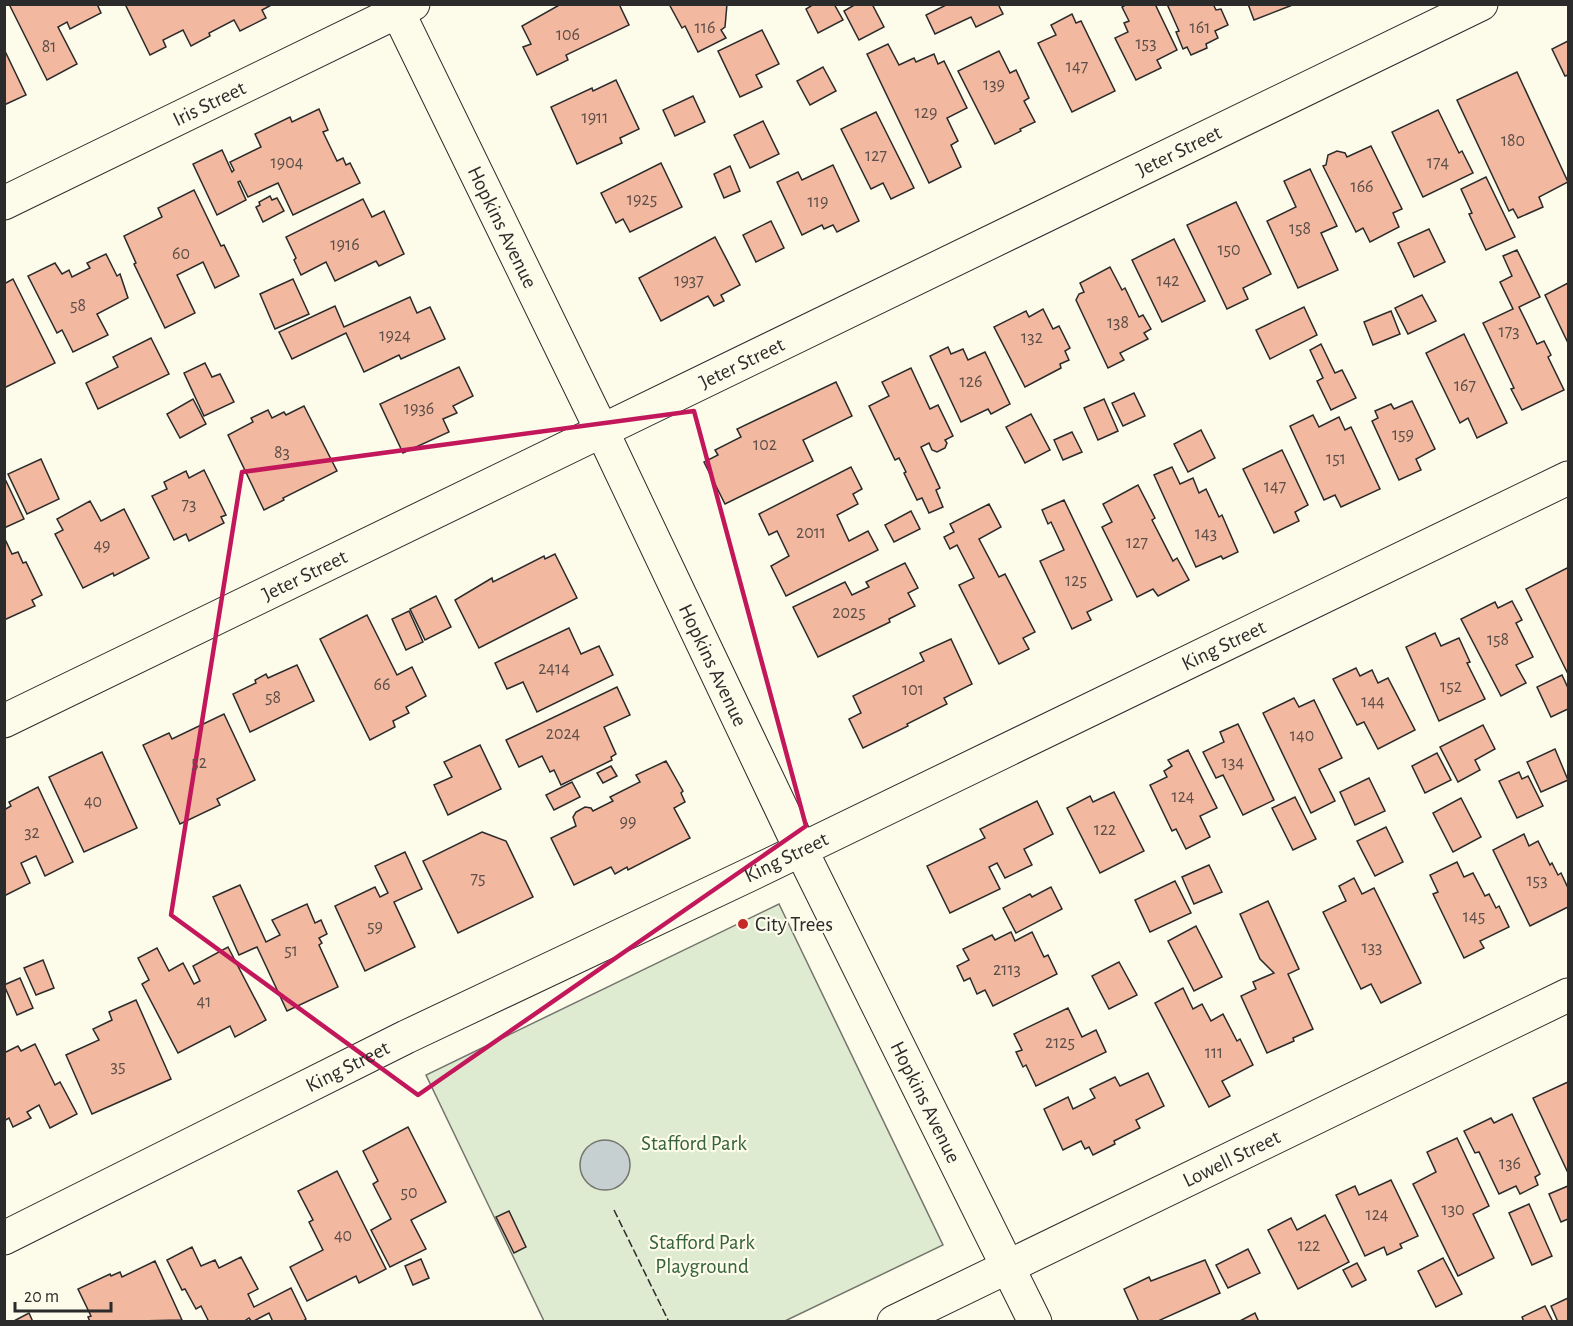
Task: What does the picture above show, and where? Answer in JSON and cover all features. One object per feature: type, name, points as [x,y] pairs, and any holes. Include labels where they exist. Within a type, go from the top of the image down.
[{"type":"street","name":"Jeter Street","points":[[4,721],[1481,4]]},
{"type":"street","name":"Hopkins Avenue","points":[[401,7],[801,849],[1035,1322]]},
{"type":"street","name":"Iris Street","points":[[4,203],[401,7]]},
{"type":"street","name":"King Street","points":[[4,1238],[406,1037],[1569,478]]},
{"type":"street","name":"Lowell Street","points":[[894,1322],[1569,995]]},
{"type":"highlighted area","points":[[694,411],[806,826],[418,1095],[171,915],[242,472]]},
{"type":"green space","name":"Stafford Park","points":[[779,904],[943,1245],[785,1321],[544,1321],[426,1075]]},
{"type":"shaded area","points":[[605,1140],[623,1147],[630,1165],[623,1183],[605,1190],[587,1183],[580,1165],[587,1147]]},
{"type":"building","points":[[9,4],[97,4],[101,13],[70,29],[67,22],[58,27],[77,64],[47,80]]},
{"type":"building","points":[[125,4],[273,4],[262,10],[266,18],[240,31],[234,20],[209,33],[210,36],[191,46],[183,30],[163,40],[166,47],[150,55]]},
{"type":"building","points":[[561,4],[619,4],[629,25],[566,55],[568,60],[537,75],[523,47],[531,44],[522,26]]},
{"type":"building","points":[[669,4],[727,4],[725,27],[721,30],[726,38],[698,52],[685,26],[682,28]]},
{"type":"building","points":[[814,4],[834,4],[843,20],[818,33],[806,9]]},
{"type":"building","points":[[856,4],[872,4],[884,27],[859,40],[844,11]]},
{"type":"building","points":[[948,4],[998,4],[1003,14],[976,27],[971,17],[935,34],[926,15]]},
{"type":"building","points":[[1127,4],[1155,4],[1177,50],[1157,60],[1161,68],[1136,80],[1115,38],[1128,32],[1124,23],[1129,21],[1122,7]]},
{"type":"building","points":[[1167,4],[1213,4],[1216,10],[1221,9],[1228,25],[1215,31],[1218,38],[1206,44],[1207,48],[1191,55],[1187,47],[1183,49],[1176,32],[1179,31]]},
{"type":"building","points":[[1248,4],[1295,4],[1254,20]]},
{"type":"building","points":[[1072,14],[1076,23],[1081,21],[1115,91],[1072,112],[1038,43],[1056,35],[1051,25]]},
{"type":"building","points":[[762,30],[779,64],[756,75],[762,87],[740,97],[718,51]]},
{"type":"building","points":[[1568,41],[1568,75],[1565,76],[1552,49]]},
{"type":"building","points":[[888,44],[899,65],[914,58],[916,62],[934,54],[938,64],[944,61],[967,108],[947,118],[958,141],[951,145],[961,167],[929,183],[867,54]]},
{"type":"building","points":[[4,49],[26,95],[4,105]]},
{"type":"building","points":[[999,51],[1010,73],[1016,70],[1029,98],[1024,101],[1035,122],[995,144],[958,71]]},
{"type":"building","points":[[823,67],[836,91],[810,105],[797,81]]},
{"type":"building","points":[[1517,72],[1568,182],[1539,197],[1543,207],[1518,218],[1513,209],[1509,211],[1457,100]]},
{"type":"building","points":[[616,80],[639,129],[620,138],[622,143],[577,164],[551,107],[592,88],[593,91]]},
{"type":"building","points":[[693,96],[705,122],[675,136],[663,110]]},
{"type":"building","points":[[319,109],[328,130],[323,132],[337,161],[343,158],[346,165],[350,163],[360,183],[293,215],[278,183],[248,197],[240,181],[238,182],[246,200],[217,215],[193,164],[222,150],[232,172],[234,170],[230,162],[261,147],[255,134],[290,117],[292,122]]},
{"type":"building","points":[[1438,110],[1459,153],[1462,151],[1473,173],[1423,197],[1392,132]]},
{"type":"building","points":[[876,112],[914,188],[891,199],[883,183],[871,189],[841,129]]},
{"type":"building","points":[[763,121],[779,154],[750,168],[734,135]]},
{"type":"building","points":[[1371,146],[1402,209],[1393,213],[1399,227],[1370,242],[1363,228],[1356,232],[1323,166],[1326,165],[1328,155],[1337,151],[1345,153],[1347,157]]},
{"type":"building","points":[[661,163],[682,207],[630,232],[623,219],[616,223],[601,193]]},
{"type":"building","points":[[833,165],[859,221],[837,232],[833,225],[824,229],[822,225],[802,235],[777,182],[798,172],[802,180]]},
{"type":"building","points":[[730,166],[740,191],[724,198],[714,174]]},
{"type":"building","points":[[1310,169],[1337,226],[1321,233],[1338,270],[1298,288],[1267,221],[1296,207],[1284,181]]},
{"type":"building","points":[[1486,177],[1515,237],[1486,250],[1469,214],[1472,213],[1461,189]]},
{"type":"building","points":[[194,190],[221,246],[224,245],[239,276],[215,288],[203,262],[177,275],[195,313],[165,328],[134,264],[136,263],[124,236],[162,217],[158,208]]},
{"type":"building","points":[[270,196],[272,200],[277,198],[284,211],[263,222],[256,207],[260,205],[259,202]]},
{"type":"building","points":[[363,199],[372,217],[384,211],[404,254],[379,266],[376,261],[335,281],[326,262],[301,275],[286,237]]},
{"type":"building","points":[[1236,202],[1271,274],[1243,288],[1248,299],[1227,309],[1187,225]]},
{"type":"building","points":[[771,221],[784,248],[756,262],[743,235]]},
{"type":"building","points":[[1429,229],[1445,262],[1414,277],[1398,243]]},
{"type":"building","points":[[715,237],[740,285],[721,295],[724,301],[714,306],[708,296],[661,321],[639,278]]},
{"type":"building","points":[[1174,239],[1205,301],[1162,322],[1132,260]]},
{"type":"building","points":[[1517,250],[1540,297],[1519,307],[1537,344],[1544,341],[1551,355],[1548,357],[1564,390],[1522,410],[1483,323],[1513,309],[1500,282],[1512,276],[1503,256]]},
{"type":"building","points":[[106,254],[117,276],[120,274],[128,298],[97,314],[108,335],[73,352],[62,330],[57,333],[28,276],[55,263],[62,274],[69,270],[72,277],[90,268],[87,263]]},
{"type":"building","points":[[1110,267],[1122,290],[1125,288],[1139,317],[1143,315],[1151,329],[1144,333],[1148,339],[1120,353],[1124,360],[1108,368],[1076,300],[1079,294],[1084,292],[1080,283]]},
{"type":"building","points":[[13,279],[55,363],[4,388],[4,284]]},
{"type":"building","points":[[293,279],[309,314],[275,329],[260,294]]},
{"type":"building","points":[[1568,283],[1568,343],[1545,295]]},
{"type":"building","points":[[1422,295],[1436,321],[1408,334],[1395,308]]},
{"type":"building","points":[[410,297],[417,313],[430,307],[445,339],[401,359],[399,355],[364,372],[346,333],[292,359],[279,332],[335,306],[344,327]]},
{"type":"building","points":[[1304,307],[1317,335],[1270,359],[1256,330]]},
{"type":"building","points":[[1043,309],[1053,329],[1059,326],[1070,348],[1065,351],[1069,360],[1060,364],[1061,368],[1025,387],[994,327],[1026,311],[1029,317]]},
{"type":"building","points":[[1391,311],[1400,334],[1373,345],[1364,322]]},
{"type":"building","points":[[1464,334],[1507,423],[1477,438],[1468,418],[1460,423],[1426,353]]},
{"type":"building","points":[[151,338],[169,374],[98,409],[86,383],[118,367],[113,357]]},
{"type":"building","points":[[1321,344],[1335,373],[1342,370],[1356,398],[1331,410],[1317,381],[1323,378],[1310,350]]},
{"type":"building","points":[[948,347],[951,354],[963,349],[968,360],[985,352],[1010,404],[991,414],[988,409],[961,422],[930,356]]},
{"type":"building","points":[[205,363],[212,377],[220,374],[234,402],[204,416],[184,373]]},
{"type":"building","points":[[459,367],[473,396],[453,406],[457,413],[443,419],[449,432],[403,453],[380,404]]},
{"type":"building","points":[[911,368],[930,409],[938,405],[953,436],[945,440],[947,443],[945,448],[937,452],[932,450],[929,443],[921,447],[940,488],[936,490],[943,507],[929,513],[922,498],[917,500],[899,458],[895,460],[869,406],[889,396],[882,382]]},
{"type":"building","points":[[836,382],[852,416],[803,440],[813,461],[725,504],[704,462],[718,455],[715,450],[741,437],[737,429]]},
{"type":"building","points":[[1134,393],[1145,416],[1123,426],[1112,403]]},
{"type":"building","points":[[193,399],[206,424],[180,438],[167,414]]},
{"type":"building","points":[[1104,399],[1118,431],[1098,440],[1084,408]]},
{"type":"building","points":[[1412,401],[1435,449],[1416,459],[1421,470],[1399,480],[1372,421],[1378,418],[1375,411],[1391,404],[1394,409]]},
{"type":"building","points":[[304,406],[337,471],[264,510],[228,435],[253,422],[251,418],[268,410],[272,418],[284,412],[286,415]]},
{"type":"building","points":[[1031,414],[1050,450],[1025,463],[1006,427]]},
{"type":"building","points":[[1313,415],[1319,427],[1339,417],[1345,430],[1351,427],[1380,489],[1341,507],[1335,495],[1324,500],[1290,426]]},
{"type":"building","points":[[1201,430],[1215,458],[1188,472],[1174,444]]},
{"type":"building","points":[[1072,432],[1082,452],[1063,460],[1054,440]]},
{"type":"building","points":[[1282,450],[1308,505],[1295,512],[1299,521],[1274,533],[1243,469]]},
{"type":"building","points":[[41,459],[59,499],[27,514],[8,474]]},
{"type":"building","points":[[851,467],[862,489],[853,494],[858,504],[837,515],[849,541],[868,531],[878,550],[786,596],[771,566],[789,556],[777,531],[769,535],[759,514]]},
{"type":"building","points":[[1172,467],[1180,484],[1193,478],[1199,493],[1206,489],[1219,517],[1222,515],[1238,552],[1223,559],[1221,556],[1196,567],[1154,475]]},
{"type":"building","points":[[204,470],[226,515],[221,517],[224,523],[189,541],[186,534],[174,540],[152,496],[167,489],[164,482],[186,471],[189,478]]},
{"type":"building","points":[[6,481],[24,519],[4,528],[4,482]]},
{"type":"building","points":[[1138,485],[1155,518],[1152,520],[1173,561],[1177,558],[1189,580],[1158,596],[1153,589],[1137,597],[1102,527],[1112,522],[1103,504]]},
{"type":"building","points":[[1064,500],[1112,600],[1087,612],[1091,620],[1072,629],[1040,561],[1064,550],[1051,522],[1048,524],[1042,510]]},
{"type":"building","points":[[90,501],[101,521],[124,509],[149,558],[114,576],[113,573],[83,588],[55,534],[63,530],[57,519]]},
{"type":"building","points":[[989,504],[1001,527],[979,539],[999,577],[1005,574],[1035,632],[1023,638],[1029,649],[999,664],[959,585],[974,578],[957,545],[950,549],[944,537],[954,532],[950,524]]},
{"type":"building","points":[[911,511],[920,529],[894,542],[885,525]]},
{"type":"building","points":[[4,537],[12,554],[18,552],[23,563],[26,562],[42,595],[32,600],[35,606],[4,620]]},
{"type":"building","points":[[555,554],[577,598],[479,648],[455,600],[492,578],[493,582],[544,556],[545,559]]},
{"type":"building","points":[[905,563],[918,588],[908,593],[915,606],[889,619],[890,622],[818,657],[793,607],[845,582],[852,595],[869,587],[866,582]]},
{"type":"building","points":[[1567,568],[1568,570],[1568,674],[1526,589]]},
{"type":"building","points":[[436,596],[451,627],[425,640],[410,609]]},
{"type":"building","points":[[1512,601],[1522,620],[1516,623],[1533,657],[1516,665],[1526,683],[1501,696],[1461,619],[1495,602],[1498,608]]},
{"type":"building","points":[[409,611],[423,642],[406,650],[392,619]]},
{"type":"building","points":[[367,615],[397,675],[412,667],[426,696],[406,707],[409,713],[393,721],[395,727],[370,740],[320,639]]},
{"type":"building","points":[[569,628],[581,654],[599,646],[613,675],[537,712],[523,682],[507,689],[495,663]]},
{"type":"building","points":[[1435,633],[1441,646],[1459,638],[1470,662],[1467,663],[1485,699],[1439,721],[1406,647]]},
{"type":"building","points":[[951,639],[972,684],[944,698],[947,704],[863,748],[849,719],[861,713],[853,696],[924,661],[920,653]]},
{"type":"building","points":[[297,665],[314,701],[250,732],[233,694],[256,683],[255,680],[266,674],[268,678]]},
{"type":"building","points":[[1356,668],[1360,676],[1372,670],[1378,683],[1388,678],[1415,730],[1378,749],[1364,722],[1357,725],[1333,679]]},
{"type":"building","points":[[1562,675],[1568,688],[1568,709],[1551,717],[1537,687]]},
{"type":"building","points":[[617,687],[630,715],[604,727],[616,754],[611,757],[612,760],[561,785],[554,770],[550,772],[542,756],[519,767],[506,740]]},
{"type":"building","points":[[1294,698],[1299,707],[1314,700],[1342,758],[1319,769],[1335,801],[1311,813],[1263,713]]},
{"type":"building","points":[[224,714],[255,780],[217,799],[220,805],[180,824],[143,745],[169,733],[172,739]]},
{"type":"building","points":[[1238,724],[1274,800],[1243,815],[1223,775],[1216,778],[1203,752],[1224,742],[1220,732]]},
{"type":"building","points":[[1483,725],[1495,749],[1475,760],[1480,770],[1458,782],[1440,747]]},
{"type":"building","points":[[480,745],[501,789],[448,815],[434,785],[452,777],[444,762]]},
{"type":"building","points":[[1555,749],[1568,780],[1541,792],[1527,762]]},
{"type":"building","points":[[1188,750],[1217,808],[1200,816],[1210,837],[1186,849],[1176,829],[1172,831],[1150,785],[1167,777],[1164,771],[1172,766],[1168,760]]},
{"type":"building","points":[[102,752],[137,828],[84,852],[49,777]]},
{"type":"building","points":[[1437,753],[1451,780],[1425,793],[1412,766]]},
{"type":"building","points":[[666,761],[683,791],[681,793],[685,802],[674,808],[690,838],[628,870],[627,867],[615,874],[611,867],[574,885],[551,838],[576,826],[573,817],[576,812],[585,807],[593,811],[613,801],[610,797],[640,782],[636,775]]},
{"type":"building","points":[[611,766],[617,776],[603,783],[597,773]]},
{"type":"building","points":[[1519,772],[1522,779],[1528,776],[1543,806],[1517,818],[1499,781]]},
{"type":"building","points":[[1369,778],[1385,811],[1355,825],[1340,792]]},
{"type":"building","points":[[572,782],[580,797],[554,810],[546,795]]},
{"type":"building","points":[[38,787],[73,862],[45,876],[36,856],[21,863],[30,883],[4,896],[4,810],[11,806],[9,802]]},
{"type":"building","points":[[1114,792],[1144,851],[1100,873],[1067,808],[1090,796],[1093,802]]},
{"type":"building","points":[[1295,797],[1316,839],[1293,850],[1272,808]]},
{"type":"building","points":[[1461,798],[1481,837],[1453,852],[1433,813]]},
{"type":"building","points":[[1037,801],[1053,834],[1024,849],[1032,865],[1005,878],[997,863],[989,867],[1000,889],[950,913],[927,866],[985,838],[980,829]]},
{"type":"building","points":[[1386,827],[1403,862],[1375,876],[1357,841]]},
{"type":"building","points":[[482,832],[506,841],[533,897],[458,933],[423,861]]},
{"type":"building","points":[[1524,834],[1529,846],[1538,841],[1550,865],[1552,863],[1558,875],[1561,873],[1568,888],[1568,907],[1530,926],[1493,850]]},
{"type":"building","points":[[405,852],[422,889],[394,902],[415,947],[365,971],[335,906],[375,887],[380,897],[388,893],[375,866]]},
{"type":"building","points":[[1457,862],[1464,877],[1473,873],[1485,896],[1489,894],[1496,908],[1499,906],[1509,927],[1480,941],[1484,948],[1464,958],[1433,894],[1438,892],[1430,875]]},
{"type":"building","points":[[1209,865],[1222,892],[1194,904],[1182,877]]},
{"type":"building","points":[[1354,878],[1362,894],[1374,888],[1421,983],[1381,1003],[1371,984],[1361,989],[1323,912],[1346,901],[1339,886]]},
{"type":"building","points":[[1175,881],[1191,913],[1150,932],[1135,900]]},
{"type":"building","points":[[240,885],[266,942],[280,935],[272,920],[307,904],[315,923],[321,920],[327,934],[319,938],[322,943],[319,945],[338,987],[287,1011],[257,947],[239,955],[213,897]]},
{"type":"building","points":[[1051,887],[1062,909],[1016,933],[1003,908],[1030,894],[1032,897]]},
{"type":"building","points":[[1268,901],[1299,969],[1288,974],[1313,1029],[1293,1038],[1294,1041],[1267,1053],[1241,996],[1256,989],[1253,982],[1274,973],[1260,959],[1240,914]]},
{"type":"building","points":[[1196,926],[1222,977],[1194,991],[1168,941]]},
{"type":"building","points":[[1011,932],[1015,941],[1032,932],[1044,957],[1048,955],[1057,974],[993,1006],[985,990],[977,994],[970,978],[964,981],[957,966],[969,960],[963,949],[992,935],[995,940]]},
{"type":"building","points":[[228,947],[266,1020],[235,1037],[230,1026],[178,1053],[142,984],[149,980],[138,958],[157,948],[169,971],[183,963],[194,984],[200,981],[193,966]]},
{"type":"building","points":[[43,960],[54,988],[36,995],[24,968]]},
{"type":"building","points":[[1119,962],[1137,995],[1109,1009],[1092,976]]},
{"type":"building","points":[[20,978],[33,1008],[17,1015],[4,985]]},
{"type":"building","points":[[1183,988],[1193,1009],[1202,1004],[1211,1021],[1223,1014],[1237,1041],[1240,1039],[1253,1065],[1222,1081],[1230,1096],[1209,1107],[1155,1003]]},
{"type":"building","points":[[136,1000],[171,1079],[92,1114],[66,1055],[99,1040],[93,1029],[112,1020],[109,1012]]},
{"type":"building","points":[[1068,1008],[1082,1037],[1096,1030],[1106,1052],[1036,1086],[1026,1065],[1023,1067],[1016,1052],[1022,1050],[1014,1034]]},
{"type":"building","points":[[35,1044],[55,1085],[60,1082],[77,1114],[50,1128],[39,1105],[27,1112],[31,1118],[13,1127],[9,1118],[4,1121],[4,1053],[18,1046],[21,1051]]},
{"type":"building","points":[[1148,1073],[1164,1106],[1136,1120],[1140,1128],[1093,1155],[1089,1147],[1085,1149],[1081,1141],[1063,1150],[1044,1109],[1068,1097],[1073,1109],[1095,1098],[1090,1089],[1115,1077],[1120,1086]]},
{"type":"building","points":[[1568,1082],[1568,1173],[1533,1098]]},
{"type":"building","points":[[1512,1114],[1540,1174],[1535,1177],[1538,1185],[1520,1194],[1516,1186],[1499,1194],[1479,1152],[1475,1153],[1464,1131],[1491,1118],[1494,1123]]},
{"type":"building","points":[[408,1127],[446,1202],[411,1220],[426,1249],[390,1267],[371,1230],[391,1219],[373,1184],[378,1181],[363,1151]]},
{"type":"building","points":[[1457,1138],[1489,1206],[1473,1214],[1494,1258],[1458,1276],[1413,1184],[1436,1172],[1427,1152]]},
{"type":"building","points":[[337,1171],[386,1269],[359,1283],[356,1276],[307,1301],[290,1267],[323,1250],[309,1222],[313,1220],[298,1191]]},
{"type":"building","points":[[1391,1180],[1418,1236],[1400,1244],[1402,1248],[1387,1255],[1384,1247],[1365,1256],[1336,1195],[1355,1186],[1359,1195]]},
{"type":"building","points":[[1568,1186],[1568,1219],[1561,1222],[1549,1194]]},
{"type":"building","points":[[1529,1204],[1552,1256],[1532,1265],[1509,1213]]},
{"type":"building","points":[[509,1211],[526,1247],[514,1253],[496,1217]]},
{"type":"building","points":[[1325,1215],[1349,1262],[1298,1289],[1268,1230],[1291,1218],[1297,1230]]},
{"type":"building","points":[[192,1247],[201,1266],[215,1260],[219,1268],[241,1257],[258,1289],[248,1294],[254,1307],[291,1288],[306,1319],[302,1322],[273,1322],[269,1313],[252,1322],[249,1318],[243,1322],[209,1322],[201,1306],[196,1309],[185,1289],[182,1290],[167,1260]]},
{"type":"building","points":[[1248,1249],[1260,1273],[1228,1288],[1216,1265]]},
{"type":"building","points":[[1443,1258],[1462,1294],[1436,1307],[1418,1271]]},
{"type":"building","points":[[421,1259],[429,1278],[413,1285],[405,1266]]},
{"type":"building","points":[[1205,1260],[1220,1293],[1160,1320],[1161,1322],[1139,1322],[1124,1289],[1149,1277],[1151,1281]]},
{"type":"building","points":[[155,1261],[182,1320],[90,1322],[88,1317],[91,1316],[78,1289],[110,1274],[111,1276],[120,1272],[122,1277]]},
{"type":"building","points":[[1357,1263],[1366,1280],[1352,1287],[1343,1270]]},
{"type":"building","points":[[1568,1298],[1568,1322],[1558,1322],[1551,1306]]},
{"type":"building","points":[[1545,1306],[1553,1322],[1524,1322],[1522,1317]]},
{"type":"building","points":[[29,1313],[33,1322],[12,1322]]},
{"type":"building","points":[[1255,1313],[1259,1322],[1238,1322]]},
{"type":"fence","points":[[614,1210],[669,1322]]},
{"type":"place","name":"City Trees","points":[[743,924]]},
{"type":"park label","name":"Stafford Park Playground","points":[[702,1254]]}]
